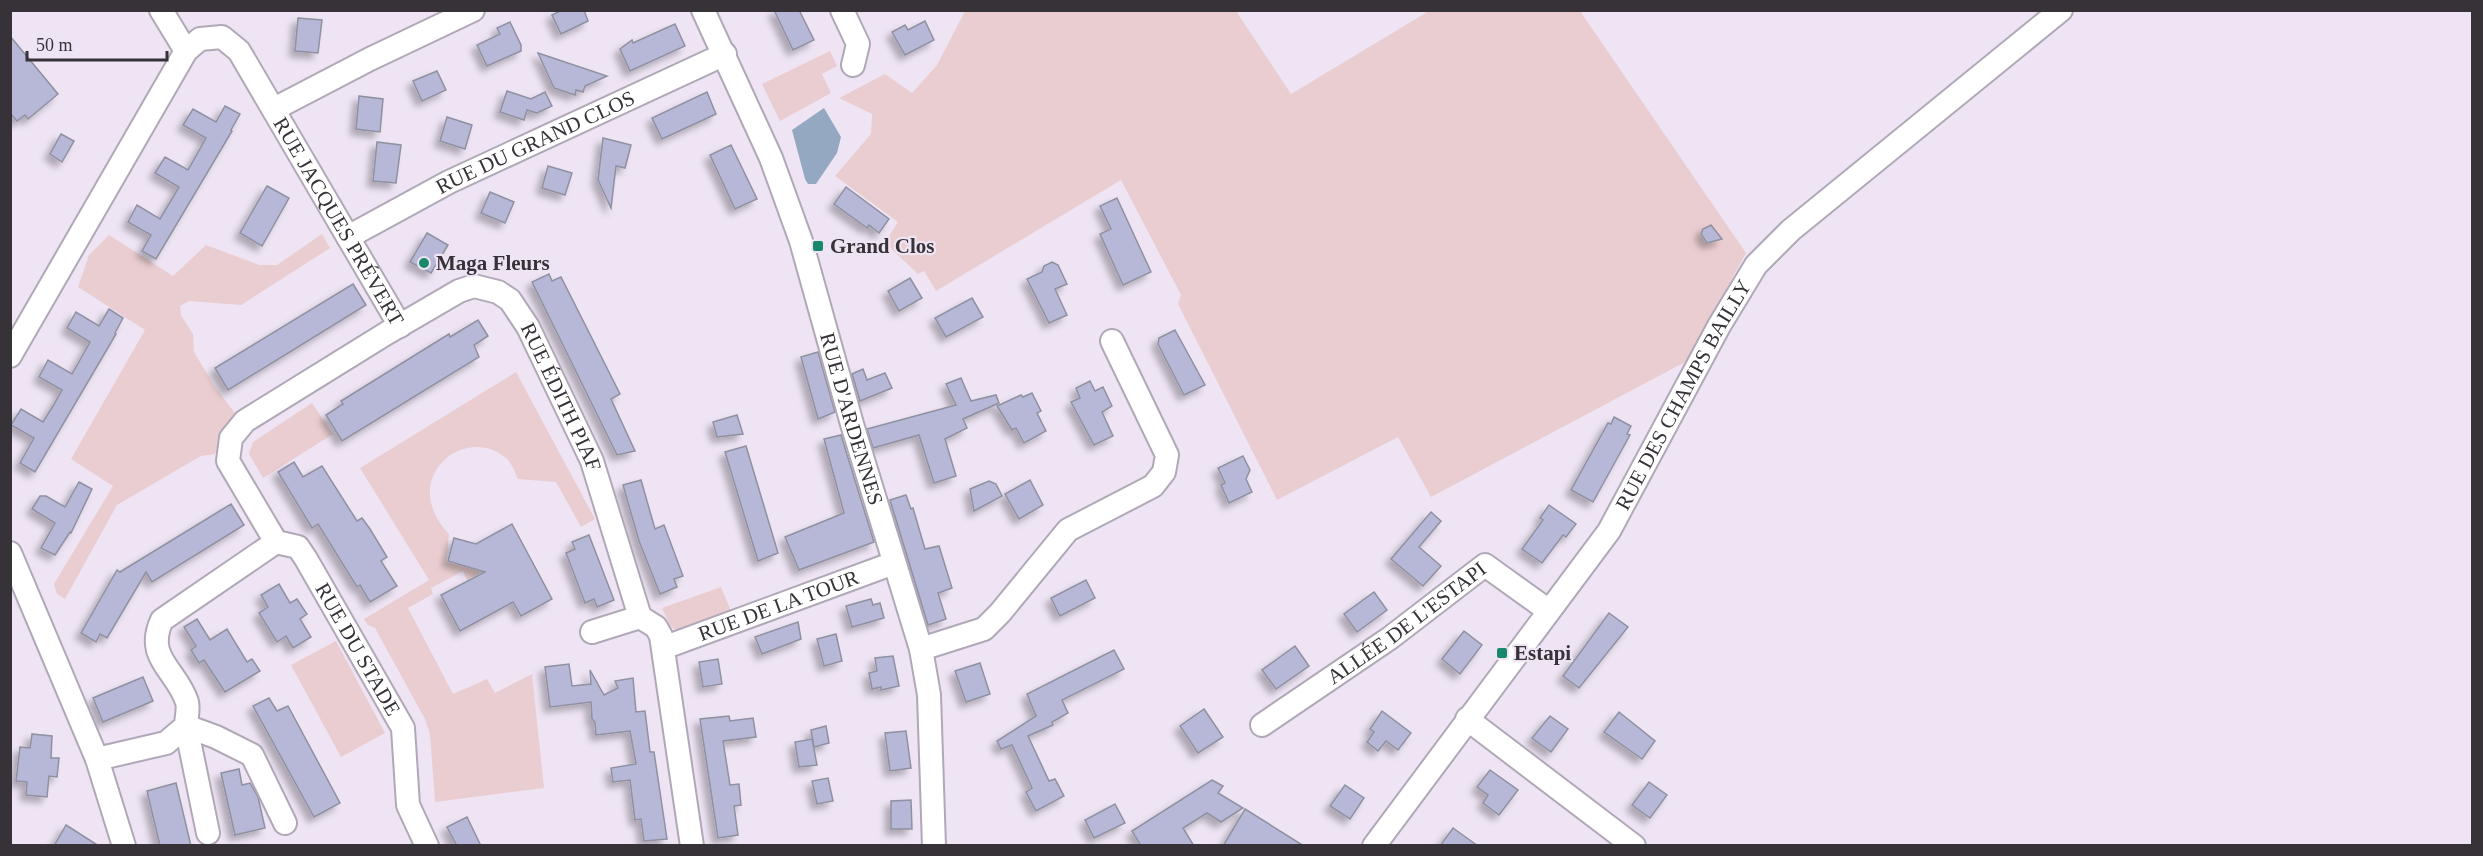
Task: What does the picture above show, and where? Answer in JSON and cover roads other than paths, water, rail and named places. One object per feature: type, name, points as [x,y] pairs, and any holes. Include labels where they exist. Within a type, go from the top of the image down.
[{"type":"street","points":[[10,356],[186,51],[161,10]]},
{"type":"street","points":[[274,109],[370,59],[444,16],[473,10]]},
{"type":"street","name":"RUE D'ARDENNES","points":[[703,10],[771,158],[798,232],[921,649],[929,695],[934,846]]},
{"type":"street","points":[[842,10],[858,44],[852,65]]},
{"type":"street","name":"RUE DES CHAMPS BAILLY","points":[[1374,846],[1609,531],[1719,326],[1756,266],[1791,230],[2061,10]]},
{"type":"street","name":"RUE JACQUES PRÉVERT","points":[[186,51],[200,39],[222,37],[239,51],[400,326],[245,421],[231,438],[228,461],[276,542]]},
{"type":"street","name":"RUE DU GRAND CLOS","points":[[348,237],[449,182],[725,54]]},
{"type":"street","name":"RUE ÉDITH PIAF","points":[[400,326],[459,291],[474,286],[492,290],[510,300],[528,327],[592,461],[640,617]]},
{"type":"street","points":[[921,649],[984,629],[1000,613],[1068,530],[1153,486],[1164,472],[1167,455],[1112,341]]},
{"type":"street","points":[[208,833],[186,726],[188,704],[157,649],[155,634],[162,620],[276,542]]},
{"type":"street","name":"RUE DU STADE","points":[[276,542],[298,548],[306,559],[403,728],[408,805],[427,846]]},
{"type":"street","points":[[10,553],[98,759],[124,846]]},
{"type":"street","name":"RUE DE LA TOUR","points":[[663,648],[894,563]]},
{"type":"street","name":"ALLÉE DE L'ESTAPI","points":[[1262,725],[1390,638],[1485,565],[1549,611]]},
{"type":"street","points":[[592,632],[640,617],[656,627],[661,636],[692,846]]},
{"type":"street","points":[[1467,719],[1634,846]]},
{"type":"street","points":[[98,759],[166,743],[186,726]]},
{"type":"street","points":[[186,726],[216,737],[252,755],[285,824]]},
{"type":"water","points":[[824,108],[841,137],[837,153],[816,184],[808,184],[792,130]]},
{"type":"place","name":"Grand Clos","points":[[818,246]]},
{"type":"place","name":"Maga Fleurs","points":[[424,263]]},
{"type":"place","name":"Estapi","points":[[1502,653]]}]
